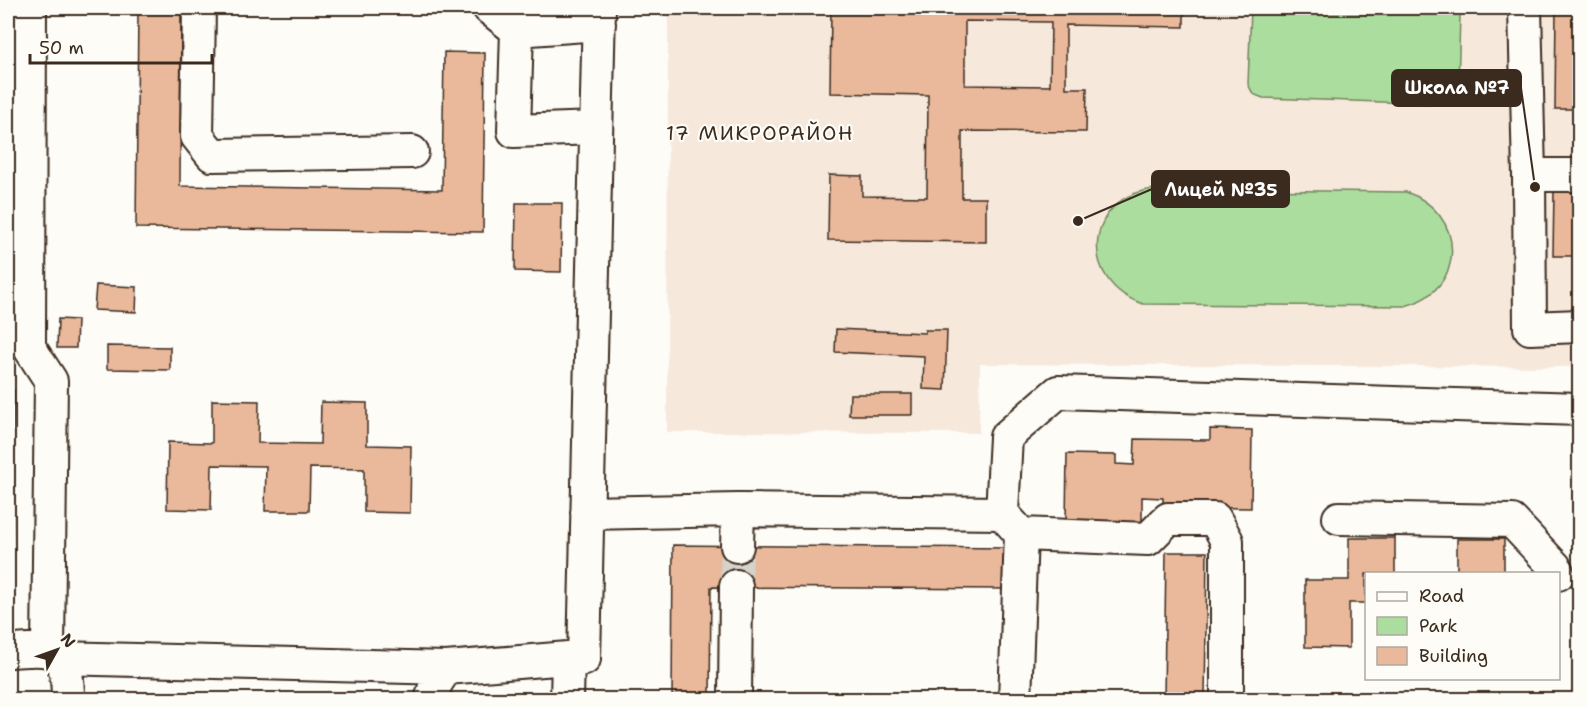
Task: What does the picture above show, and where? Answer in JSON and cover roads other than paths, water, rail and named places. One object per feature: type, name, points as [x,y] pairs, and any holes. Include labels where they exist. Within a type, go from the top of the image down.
[{"type":"lane","points":[[30,8],[29,347],[51,381],[53,654],[68,676],[68,699]]},
{"type":"lane","points":[[200,8],[198,136],[212,155],[412,152]]},
{"type":"lane","points":[[10,651],[446,668],[568,658],[584,659],[599,16],[517,30],[489,8]]},
{"type":"lane","points":[[1525,8],[1530,328],[1580,327]]},
{"type":"lane","points":[[517,30],[514,131],[596,128]]},
{"type":"lane","points":[[1528,175],[1580,175]]},
{"type":"lane","points":[[1015,699],[1012,524],[1006,437],[1058,393],[1580,409]]},
{"type":"lane","points":[[587,513],[738,510],[1012,524],[1148,539],[1168,519],[1215,519],[1227,541],[1227,699]]},
{"type":"lane","points":[[737,546],[738,510]]},
{"type":"lane","points":[[1339,518],[1512,521],[1557,572]]},
{"type":"lane","points":[[1560,579],[1580,579]]},
{"type":"lane","points":[[735,699],[736,586]]},
{"type":"lane","points":[[567,699],[568,658]]},
{"type":"lane","points":[[431,699],[436,683],[446,668]]},
{"type":"tunnel","points":[[736,586],[737,546]]},
{"type":"place","name":"Школа №7","points":[[1535,187]]},
{"type":"place","name":"Лицей №35","points":[[1078,221]]},
{"type":"district","name":"17 МИКРОРАЙОН","points":[[760,133]]}]
